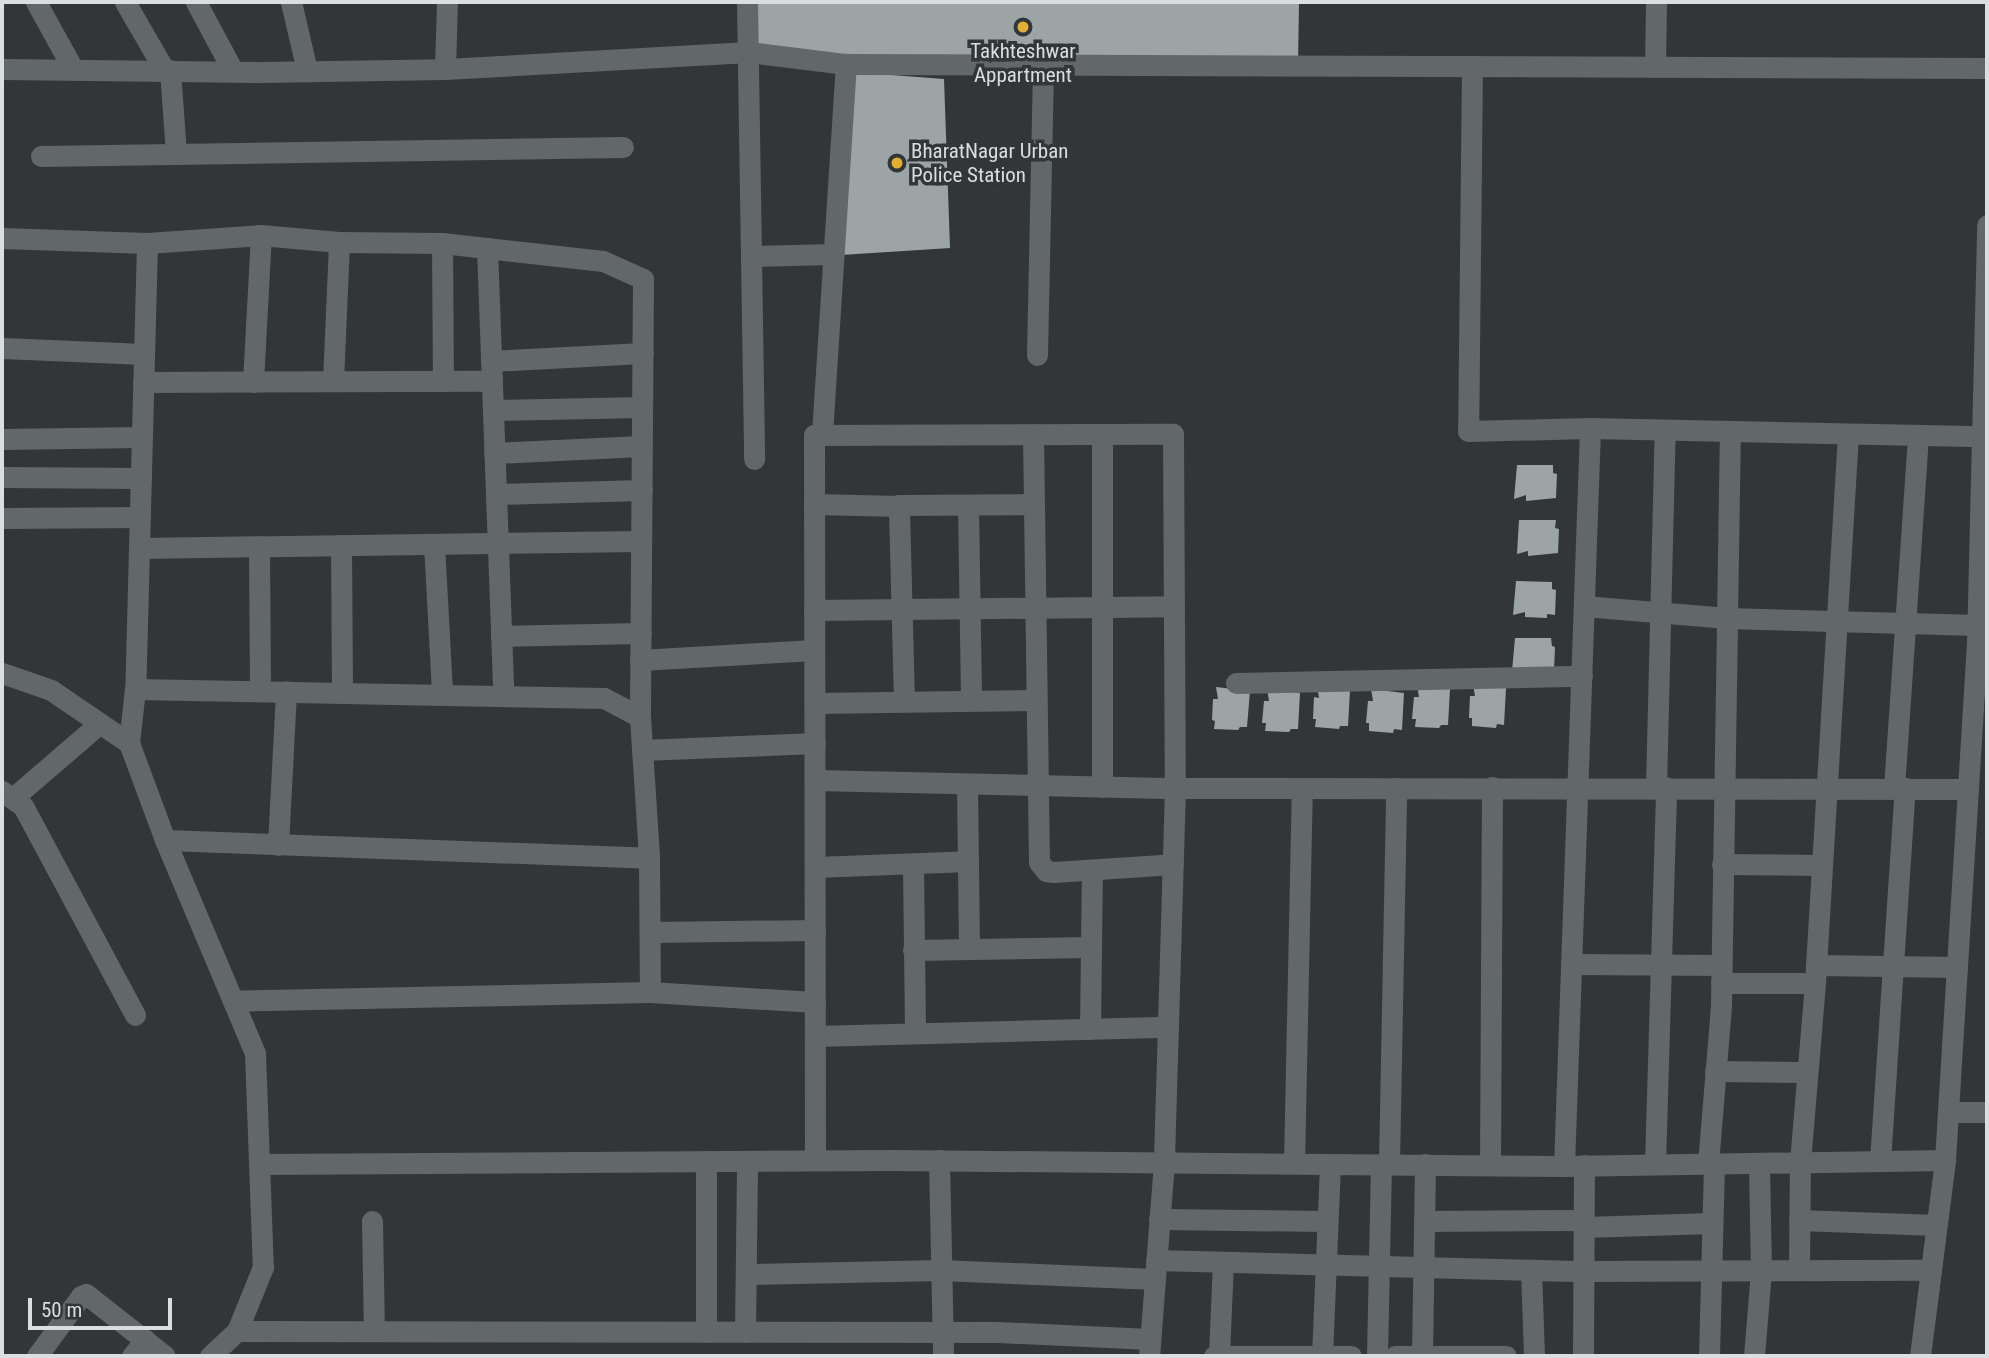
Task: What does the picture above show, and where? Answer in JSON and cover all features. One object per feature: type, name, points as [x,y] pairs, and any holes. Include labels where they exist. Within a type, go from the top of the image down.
[{"type":"street","points":[[36,2],[72,69]]},
{"type":"street","points":[[125,2],[167,71],[176,153]]},
{"type":"street","points":[[196,2],[233,71]]},
{"type":"street","points":[[290,2],[307,71]]},
{"type":"street","points":[[445,69],[447,2]]},
{"type":"street","points":[[747,2],[754,458]]},
{"type":"street","points":[[1655,67],[1656,2]]},
{"type":"street","points":[[2,69],[445,69],[749,52],[845,64],[1987,68]]},
{"type":"street","points":[[822,435],[845,64]]},
{"type":"street","points":[[1037,355],[1043,65]]},
{"type":"street","points":[[1472,66],[1468,430],[1590,428],[1982,436]]},
{"type":"street","points":[[41,156],[623,148]]},
{"type":"street","points":[[1920,1356],[1945,1160],[1978,625],[1987,225]]},
{"type":"street","points":[[253,382],[261,235]]},
{"type":"street","points":[[2,238],[147,243],[261,235],[339,242],[442,243],[603,261],[643,279],[640,717],[649,858],[650,992]]},
{"type":"street","points":[[332,381],[339,242]]},
{"type":"street","points":[[147,243],[135,689],[129,743],[165,840],[255,1053],[263,1267],[237,1331],[210,1356]]},
{"type":"street","points":[[442,243],[443,381]]},
{"type":"street","points":[[487,248],[503,694]]},
{"type":"street","points":[[751,256],[833,254]]},
{"type":"street","points":[[2,348],[144,354]]},
{"type":"street","points":[[143,382],[443,381],[491,371],[643,352]]},
{"type":"street","points":[[493,410],[642,407]]},
{"type":"street","points":[[1583,1356],[1584,1223],[1574,1166],[1571,964],[1590,428]]},
{"type":"street","points":[[1655,1164],[1663,963],[1661,787],[1665,430]]},
{"type":"street","points":[[1709,1356],[1711,1164],[1721,974],[1730,431]]},
{"type":"street","points":[[1032,434],[1036,785],[1041,867],[1054,872],[1173,864]]},
{"type":"street","points":[[1799,1270],[1800,1162],[1815,974],[1848,434]]},
{"type":"street","points":[[237,1331],[942,1332],[1055,1346],[1150,1348],[1164,1162],[1175,788],[1173,435],[814,435],[815,1160]]},
{"type":"street","points":[[1102,435],[1102,787]]},
{"type":"street","points":[[1880,1161],[1895,966],[1907,623],[1918,435]]},
{"type":"street","points":[[2,439],[142,437]]},
{"type":"street","points":[[494,453],[642,446]]},
{"type":"street","points":[[2,477],[141,478]]},
{"type":"street","points":[[496,494],[642,490]]},
{"type":"street","points":[[814,504],[1033,505]]},
{"type":"street","points":[[968,505],[971,700]]},
{"type":"street","points":[[899,506],[904,701]]},
{"type":"street","points":[[2,519],[140,517]]},
{"type":"street","points":[[139,548],[641,541]]},
{"type":"street","points":[[434,544],[442,694]]},
{"type":"street","points":[[341,545],[342,692]]},
{"type":"street","points":[[259,546],[260,691]]},
{"type":"street","points":[[814,610],[970,606],[1174,606]]},
{"type":"street","points":[[1584,606],[1727,618],[1978,625]]},
{"type":"street","points":[[501,636],[640,633]]},
{"type":"street","points":[[640,660],[814,650]]},
{"type":"street","points":[[2,673],[51,690],[129,743]]},
{"type":"street","points":[[1236,683],[1582,676]]},
{"type":"street","points":[[135,689],[604,698],[640,717]]},
{"type":"street","points":[[278,845],[286,691]]},
{"type":"street","points":[[815,703],[1035,700]]},
{"type":"street","points":[[100,723],[8,794],[23,806],[135,1015]]},
{"type":"street","points":[[642,750],[815,743]]},
{"type":"street","points":[[815,780],[1175,788],[1968,789]]},
{"type":"street","points":[[967,784],[969,949]]},
{"type":"street","points":[[1490,1165],[1492,787]]},
{"type":"street","points":[[1294,1163],[1302,788]]},
{"type":"street","points":[[1377,1356],[1396,788]]},
{"type":"street","points":[[165,840],[649,858]]},
{"type":"street","points":[[815,867],[968,861]]},
{"type":"street","points":[[1722,864],[1822,865]]},
{"type":"street","points":[[913,865],[915,1033]]},
{"type":"street","points":[[1090,1029],[1092,870]]},
{"type":"street","points":[[650,932],[815,930]]},
{"type":"street","points":[[914,950],[1091,947]]},
{"type":"street","points":[[1571,964],[1663,963],[1721,974],[1815,974],[1895,966],[1957,967]]},
{"type":"street","points":[[233,1001],[650,992],[815,1002]]},
{"type":"street","points":[[815,1036],[1168,1027]]},
{"type":"street","points":[[1715,1071],[1807,1072]]},
{"type":"street","points":[[1948,1112],[1987,1112]]},
{"type":"street","points":[[260,1164],[939,1160],[1574,1166],[1945,1160]]},
{"type":"street","points":[[939,1160],[943,1356]]},
{"type":"street","points":[[706,1161],[706,1332]]},
{"type":"street","points":[[745,1332],[747,1161]]},
{"type":"street","points":[[1754,1356],[1760,1270],[1759,1163]]},
{"type":"street","points":[[1322,1355],[1330,1164]]},
{"type":"street","points":[[1422,1355],[1425,1164]]},
{"type":"street","points":[[1159,1219],[1327,1221]]},
{"type":"street","points":[[1799,1220],[1936,1225]]},
{"type":"street","points":[[372,1221],[374,1331]]},
{"type":"street","points":[[1424,1221],[1712,1223]]},
{"type":"street","points":[[746,1274],[1156,1270],[1223,1262],[1584,1271],[1931,1270]]},
{"type":"street","points":[[1223,1262],[1216,1356],[1352,1356]]},
{"type":"street","points":[[1531,1270],[1534,1356]]},
{"type":"street","points":[[37,1356],[81,1296],[86,1294],[138,1348],[165,1356]]},
{"type":"street","points":[[1395,1356],[1506,1356]]},
{"type":"building","name":"Takhteshwar Appartment","points":[[748,2],[1299,2],[1298,65],[749,52]]},
{"type":"building","name":"BharatNagar Urban Police Station","points":[[852,72],[944,79],[950,248],[841,255]]},
{"type":"building","points":[[1517,465],[1553,465],[1553,473],[1557,474],[1556,498],[1526,501],[1526,495],[1514,499]]},
{"type":"building","points":[[1519,520],[1556,520],[1555,528],[1559,529],[1558,553],[1528,556],[1528,551],[1517,554]]},
{"type":"building","points":[[1516,581],[1552,582],[1552,589],[1556,590],[1555,615],[1547,614],[1547,618],[1525,617],[1525,612],[1513,615]]},
{"type":"building","points":[[1515,638],[1551,638],[1552,646],[1555,647],[1554,671],[1512,671]]},
{"type":"building","points":[[1417,685],[1450,689],[1448,725],[1441,725],[1439,728],[1415,727],[1416,719],[1412,719],[1414,697],[1419,697]]},
{"type":"building","points":[[1473,685],[1506,688],[1504,725],[1497,724],[1496,728],[1472,726],[1472,718],[1469,718],[1470,696],[1475,696]]},
{"type":"building","points":[[1317,686],[1350,690],[1348,726],[1340,726],[1339,729],[1315,727],[1314,697],[1319,698]]},
{"type":"building","points":[[1216,687],[1250,691],[1247,727],[1240,727],[1238,730],[1214,729],[1213,699],[1218,699]]},
{"type":"building","points":[[1267,689],[1300,693],[1298,729],[1291,729],[1289,732],[1265,731],[1266,723],[1262,723],[1264,701],[1269,701]]},
{"type":"building","points":[[1371,689],[1404,693],[1402,730],[1394,729],[1393,733],[1369,731],[1369,723],[1366,723],[1368,701],[1373,701]]},
{"type":"place","name":"Takhteshwar Appartment","points":[[1023,27]]},
{"type":"place","name":"BharatNagar Urban Police Station","points":[[897,163]]}]
